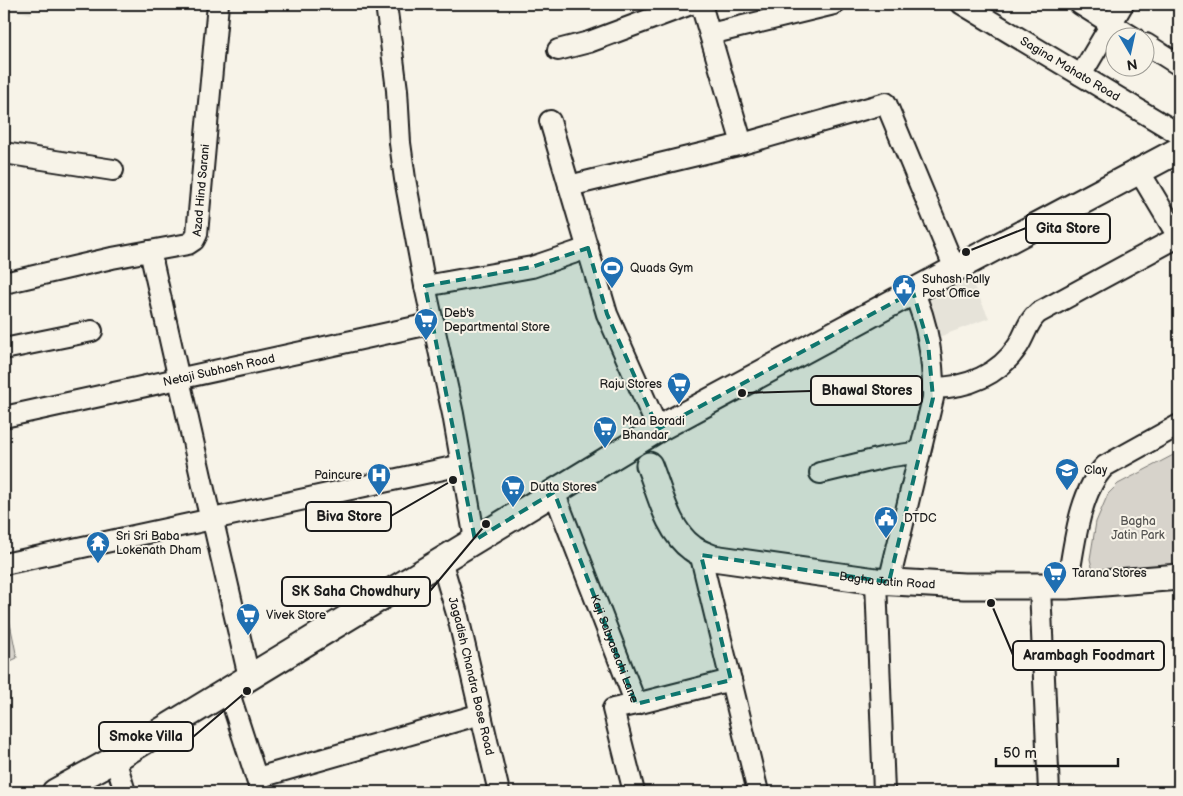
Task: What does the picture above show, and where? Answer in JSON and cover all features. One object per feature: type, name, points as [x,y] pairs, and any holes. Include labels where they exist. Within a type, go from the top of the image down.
[{"type":"street","name":"Azad Hind Sarani","points":[[4,283],[112,258],[188,244],[196,238],[218,4]]},
{"type":"street","points":[[386,4],[397,90],[400,143],[405,179],[476,540]]},
{"type":"street","points":[[558,50],[589,42],[691,4]]},
{"type":"street","points":[[701,4],[742,144]]},
{"type":"street","points":[[710,34],[834,4]]},
{"type":"street","name":"Sagina Mahato Road","points":[[962,4],[1179,134]]},
{"type":"street","points":[[1080,4],[1118,28]]},
{"type":"street","points":[[1081,76],[1123,4]]},
{"type":"street","points":[[1156,50],[1179,64]]},
{"type":"street","points":[[569,186],[742,144],[886,103],[955,269]]},
{"type":"street","points":[[550,120],[607,314],[658,429],[650,465],[613,456]]},
{"type":"street","points":[[55,792],[115,759],[658,429],[1179,150]]},
{"type":"street","points":[[4,153],[113,170]]},
{"type":"street","points":[[933,388],[967,384],[990,374],[1010,357],[1021,341],[1032,318],[1038,313],[1179,238],[1139,171]]},
{"type":"street","points":[[425,286],[532,267],[588,248]]},
{"type":"street","points":[[150,251],[212,520],[239,684],[259,785],[481,714]]},
{"type":"street","points":[[884,792],[882,582],[920,452],[933,398],[924,324],[914,292]]},
{"type":"street","name":"Netaji Subhash Road","points":[[4,417],[434,323]]},
{"type":"street","points":[[4,349],[92,331]]},
{"type":"street","points":[[1067,586],[1080,516],[1097,476],[1105,466],[1179,425]]},
{"type":"street","points":[[820,473],[886,457],[920,452]]},
{"type":"street","points":[[4,564],[462,465]]},
{"type":"street","name":"Bagha Jatin Road","points":[[650,465],[670,519],[687,544],[700,553],[726,560],[882,582],[964,586],[1040,588],[1179,577]]},
{"type":"street","name":"Kaji Sabyasachi Lane","points":[[554,492],[636,704],[613,709],[634,792]]},
{"type":"street","points":[[700,553],[731,680],[753,791]]},
{"type":"street","name":"Jagadish Chandra Bose Road","points":[[441,560],[458,617],[499,792]]},
{"type":"street","points":[[1040,588],[1049,792]]},
{"type":"street","points":[[636,704],[731,680]]},
{"type":"street","points":[[115,759],[125,792]]},
{"type":"highlighted area","points":[[588,248],[607,314],[658,429],[913,292],[928,343],[933,398],[889,582],[701,555],[731,680],[636,704],[554,492],[475,540],[425,286],[532,267]]},
{"type":"shaded area","points":[[4,4],[32,4],[31,14],[4,8]]},
{"type":"shaded area","points":[[967,272],[989,318],[931,340],[921,294]]},
{"type":"green space","name":"Bagha Jatin Park","points":[[1179,452],[1179,566],[1093,571],[1090,559],[1096,522],[1108,494],[1118,484]]},
{"type":"green space","points":[[4,594],[17,658],[4,664]]},
{"type":"place","name":"Gita Store","points":[[966,252]]},
{"type":"place","name":"Quads Gym","points":[[612,289]]},
{"type":"place","name":"Suhash Pally Post Office","points":[[904,307]]},
{"type":"place","name":"Deb's Departmental Store","points":[[426,341]]},
{"type":"place","name":"Bhawal Stores","points":[[742,393]]},
{"type":"place","name":"Raju Stores","points":[[679,405]]},
{"type":"place","name":"Maa Boradi Bhandar","points":[[605,449]]},
{"type":"place","name":"Biva Store","points":[[453,480]]},
{"type":"place","name":"Clay","points":[[1067,491]]},
{"type":"place","name":"Paincure","points":[[379,496]]},
{"type":"place","name":"Dutta Stores","points":[[513,508]]},
{"type":"place","name":"SK Saha Chowdhury","points":[[486,524]]},
{"type":"place","name":"DTDC","points":[[886,539]]},
{"type":"place","name":"Sri Sri Baba Lokenath Dham","points":[[98,564]]},
{"type":"place","name":"Tarana Stores","points":[[1055,594]]},
{"type":"place","name":"Arambagh Foodmart","points":[[991,603]]},
{"type":"place","name":"Vivek Store","points":[[248,636]]},
{"type":"place","name":"Smoke Villa","points":[[247,691]]}]
